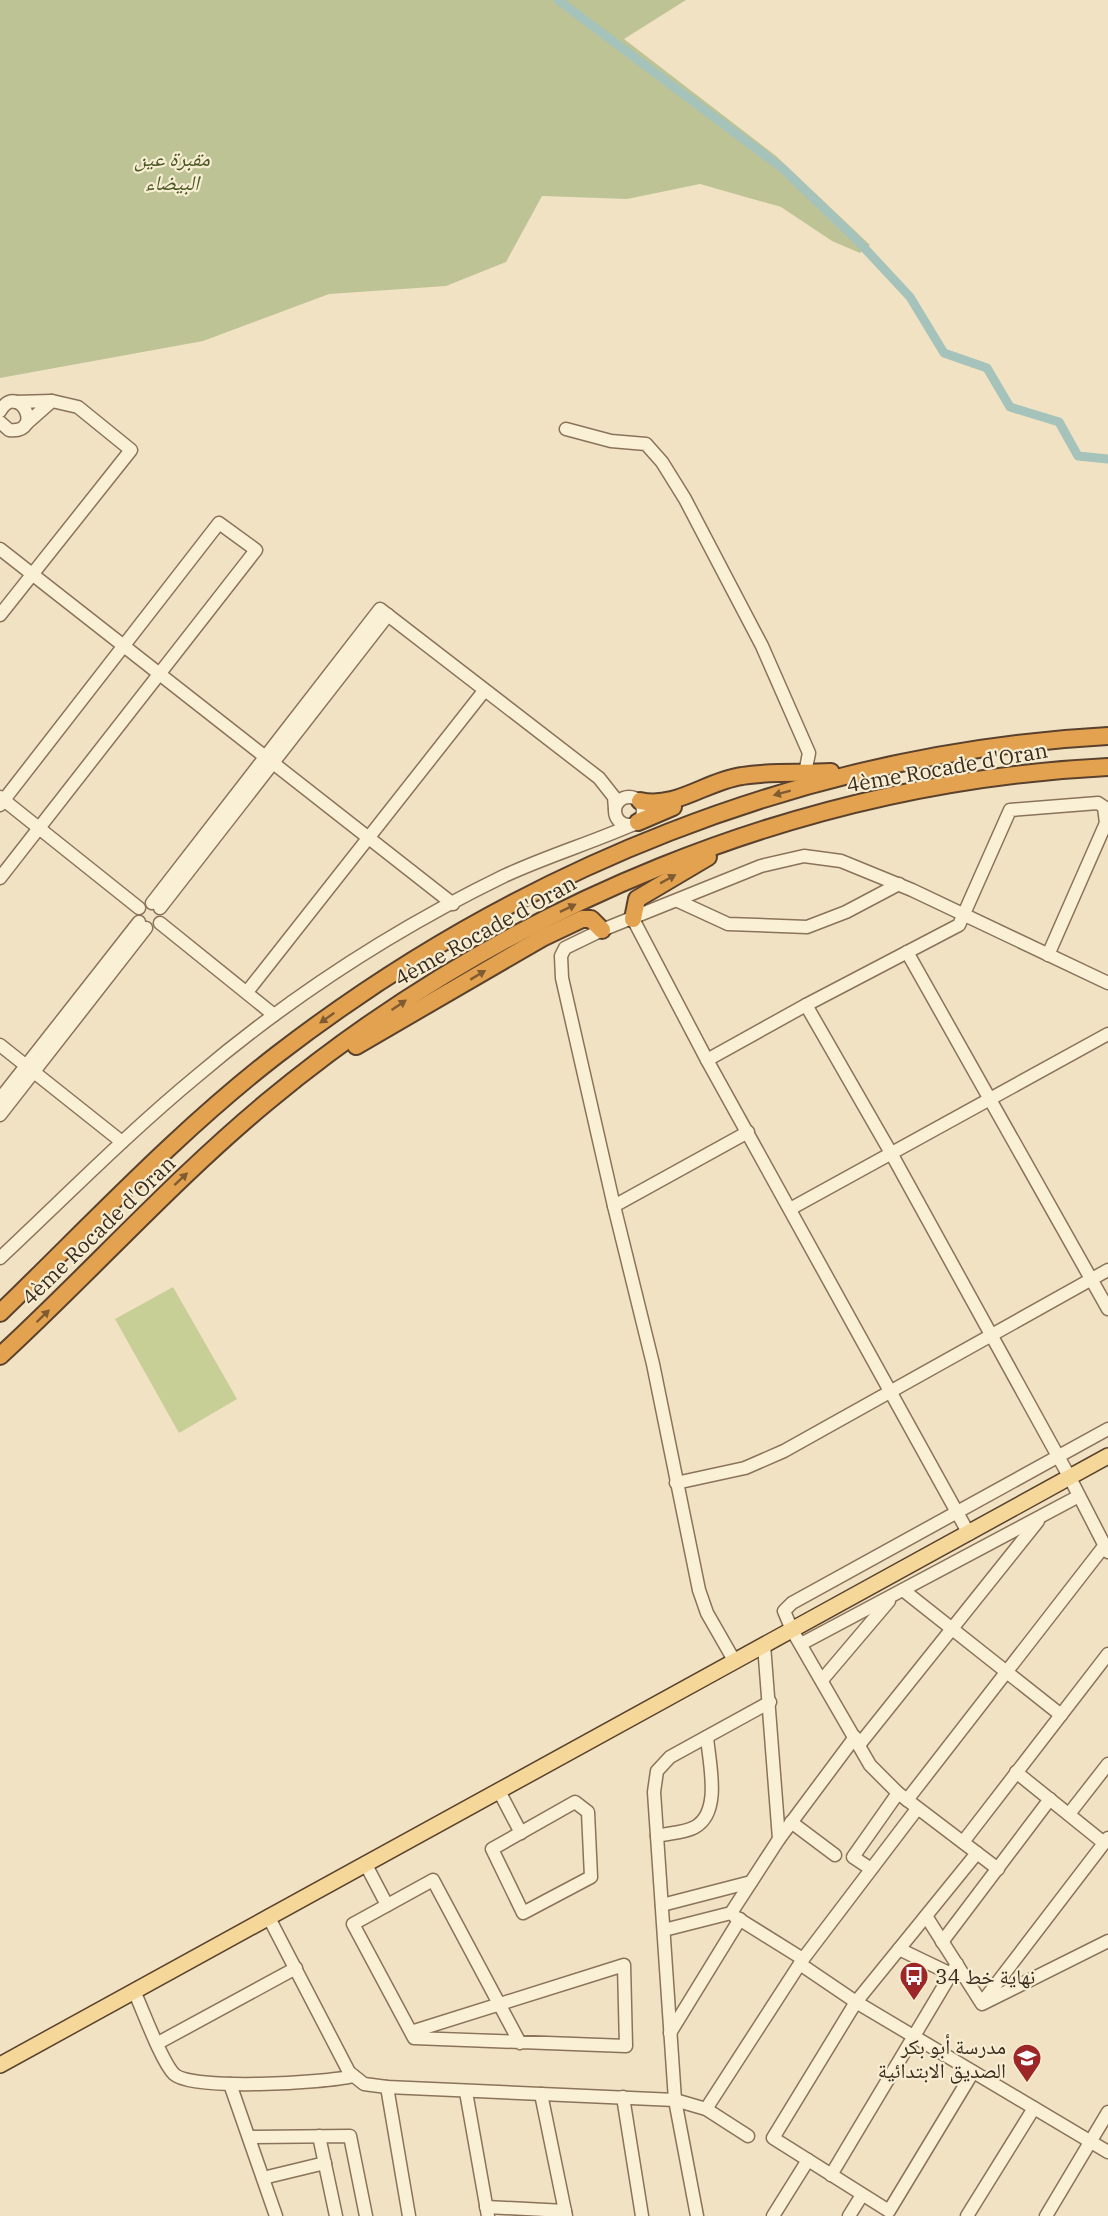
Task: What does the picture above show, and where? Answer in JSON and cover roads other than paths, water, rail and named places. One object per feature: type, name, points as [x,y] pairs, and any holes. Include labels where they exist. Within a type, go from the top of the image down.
[{"type":"highway","name":"4ème Rocade d'Oran","points":[[0,1313],[155,1161],[268,1062],[363,993],[472,926],[574,871],[680,826],[769,796],[874,769],[999,746],[1108,736]]},
{"type":"highway","name":"4ème Rocade d'Oran","points":[[0,1356],[184,1176],[299,1076],[407,999],[501,942],[652,869],[746,836],[824,813],[914,792],[1043,772],[1108,767]]},
{"type":"highway","points":[[636,799],[669,803],[726,779],[742,776],[874,769]]},
{"type":"highway","points":[[636,823],[709,790],[720,789],[724,797],[720,804],[680,826]]},
{"type":"highway","points":[[633,920],[635,902],[645,892],[746,836]]},
{"type":"highway","points":[[299,1076],[398,1023],[542,938],[582,919],[591,919],[602,930]]},
{"type":"main road","points":[[0,2065],[1108,1456]]},
{"type":"street","points":[[0,441],[22,427],[52,401]]},
{"type":"street","points":[[0,411],[9,403],[52,401],[78,407],[131,450],[0,615]]},
{"type":"street","points":[[9,403],[26,410],[22,427]]},
{"type":"street","points":[[0,422],[9,430],[22,427]]},
{"type":"street","points":[[566,429],[611,441],[646,444],[663,462],[685,499],[762,646],[809,753],[805,773]]},
{"type":"street","points":[[0,878],[39,827],[158,673],[256,550],[219,523],[1,801],[39,827],[140,908]]},
{"type":"street","points":[[0,549],[453,904]]},
{"type":"street","points":[[156,906],[384,612],[599,778],[614,797],[615,812],[625,825],[636,823]]},
{"type":"street","points":[[247,992],[484,691]]},
{"type":"street","points":[[0,1258],[122,1142],[197,1076],[274,1015],[333,975],[503,877],[636,823],[643,810],[636,799],[612,783],[599,778]]},
{"type":"street","points":[[592,839],[615,812],[619,800],[636,799]]},
{"type":"street","points":[[707,1060],[958,925],[1010,810],[1098,803],[1104,807],[1106,823],[1048,955]]},
{"type":"street","points":[[735,1662],[707,1613],[699,1590],[653,1364],[614,1206],[560,965],[561,956],[566,948],[602,930],[678,902],[761,866],[804,856],[841,861],[899,884],[1108,983]]},
{"type":"street","points":[[678,902],[728,924],[807,927],[846,912],[899,884]]},
{"type":"street","points":[[145,904],[156,906],[163,915],[160,923],[154,927],[143,925],[137,915],[140,908],[145,904]]},
{"type":"street","points":[[633,920],[707,1060],[969,1534]]},
{"type":"street","points":[[160,923],[274,1015]]},
{"type":"street","points":[[0,1099],[29,1069],[143,925]]},
{"type":"street","points":[[907,952],[1108,1309]]},
{"type":"street","points":[[806,1005],[891,1153],[1107,1549],[907,1801],[853,1857],[871,1869]]},
{"type":"street","points":[[790,1209],[1108,1034]]},
{"type":"street","points":[[0,1046],[122,1142]]},
{"type":"street","points":[[0,1115],[29,1069]]},
{"type":"street","points":[[614,1206],[748,1132]]},
{"type":"street","points":[[676,1483],[745,1468],[766,1460],[1108,1270]]},
{"type":"street","points":[[998,1869],[907,1801],[870,1765],[792,1630],[784,1611],[792,1603],[1108,1429]]},
{"type":"street","points":[[801,1644],[1079,1496]]},
{"type":"street","points":[[670,2033],[736,1916],[751,1882],[791,1822],[952,1628],[1042,1515]]},
{"type":"street","points":[[898,1593],[952,1628],[1061,1715]]},
{"type":"street","points":[[822,1680],[898,1593]]},
{"type":"street","points":[[764,1646],[779,1839]]},
{"type":"street","points":[[963,1842],[1108,1654]]},
{"type":"street","points":[[697,2216],[675,2100],[654,1792],[657,1770],[670,1757],[770,1702]]},
{"type":"street","points":[[657,1836],[694,1827],[706,1817],[712,1803],[707,1737]]},
{"type":"street","points":[[1069,1814],[1108,1764]]},
{"type":"street","points":[[981,2004],[1106,1841],[1016,1772]]},
{"type":"street","points":[[498,1791],[521,1833]]},
{"type":"street","points":[[942,1942],[1050,1799]]},
{"type":"street","points":[[706,2109],[802,1962],[871,1869],[907,1801]]},
{"type":"street","points":[[575,1802],[588,1812],[591,1876],[523,1913],[492,1849],[521,1833],[575,1802]]},
{"type":"street","points":[[791,1822],[835,1855]]},
{"type":"street","points":[[973,2072],[888,2214],[862,2194],[772,2138],[856,2002],[977,1853]]},
{"type":"street","points":[[364,1863],[387,1905]]},
{"type":"street","points":[[411,2032],[499,2003],[624,1965],[626,2046],[520,2043],[414,2038],[353,1924],[433,1880],[499,2003],[520,2043]]},
{"type":"street","points":[[662,1905],[751,1882]]},
{"type":"street","points":[[268,1916],[353,2076],[364,2084],[466,2092],[675,2100],[706,2109],[748,2136]]},
{"type":"street","points":[[664,1930],[736,1916],[856,2002],[1108,2152]]},
{"type":"street","points":[[926,1916],[942,1942],[954,1969],[981,2004]]},
{"type":"street","points":[[981,2004],[1108,1941]]},
{"type":"street","points":[[899,1949],[954,1969]]},
{"type":"street","points":[[158,2043],[296,1968]]},
{"type":"street","points":[[831,2175],[954,1969]]},
{"type":"street","points":[[134,1991],[170,2068],[182,2079],[230,2084],[319,2082],[353,2076]]},
{"type":"street","points":[[230,2084],[276,2216]]},
{"type":"street","points":[[387,2087],[409,2216]]},
{"type":"street","points":[[466,2092],[487,2211],[565,2214],[541,2094]]},
{"type":"street","points":[[623,2097],[642,2216]]},
{"type":"street","points":[[967,2216],[1034,2108]]},
{"type":"street","points":[[1046,2216],[1108,2112]]},
{"type":"street","points":[[319,2136],[336,2216]]},
{"type":"street","points":[[249,2137],[350,2136],[366,2216]]},
{"type":"street","points":[[773,2216],[808,2160]]},
{"type":"street","points":[[263,2178],[325,2163]]},
{"type":"street","points":[[849,2216],[862,2194]]},
{"type":"waterway","points":[[558,0],[782,168],[857,240],[910,297],[944,353],[987,368],[1010,407],[1059,422],[1078,456],[1108,459]]},
{"type":"place","name":"نهاية خط 34","points":[[914,2002]]},
{"type":"place","name":"مدرسة أبو بكر الصديق الابتدائية","points":[[1027,2084]]},
{"type":"park label","name":"مقبرة عين البيضاء","points":[[172,170]]}]
